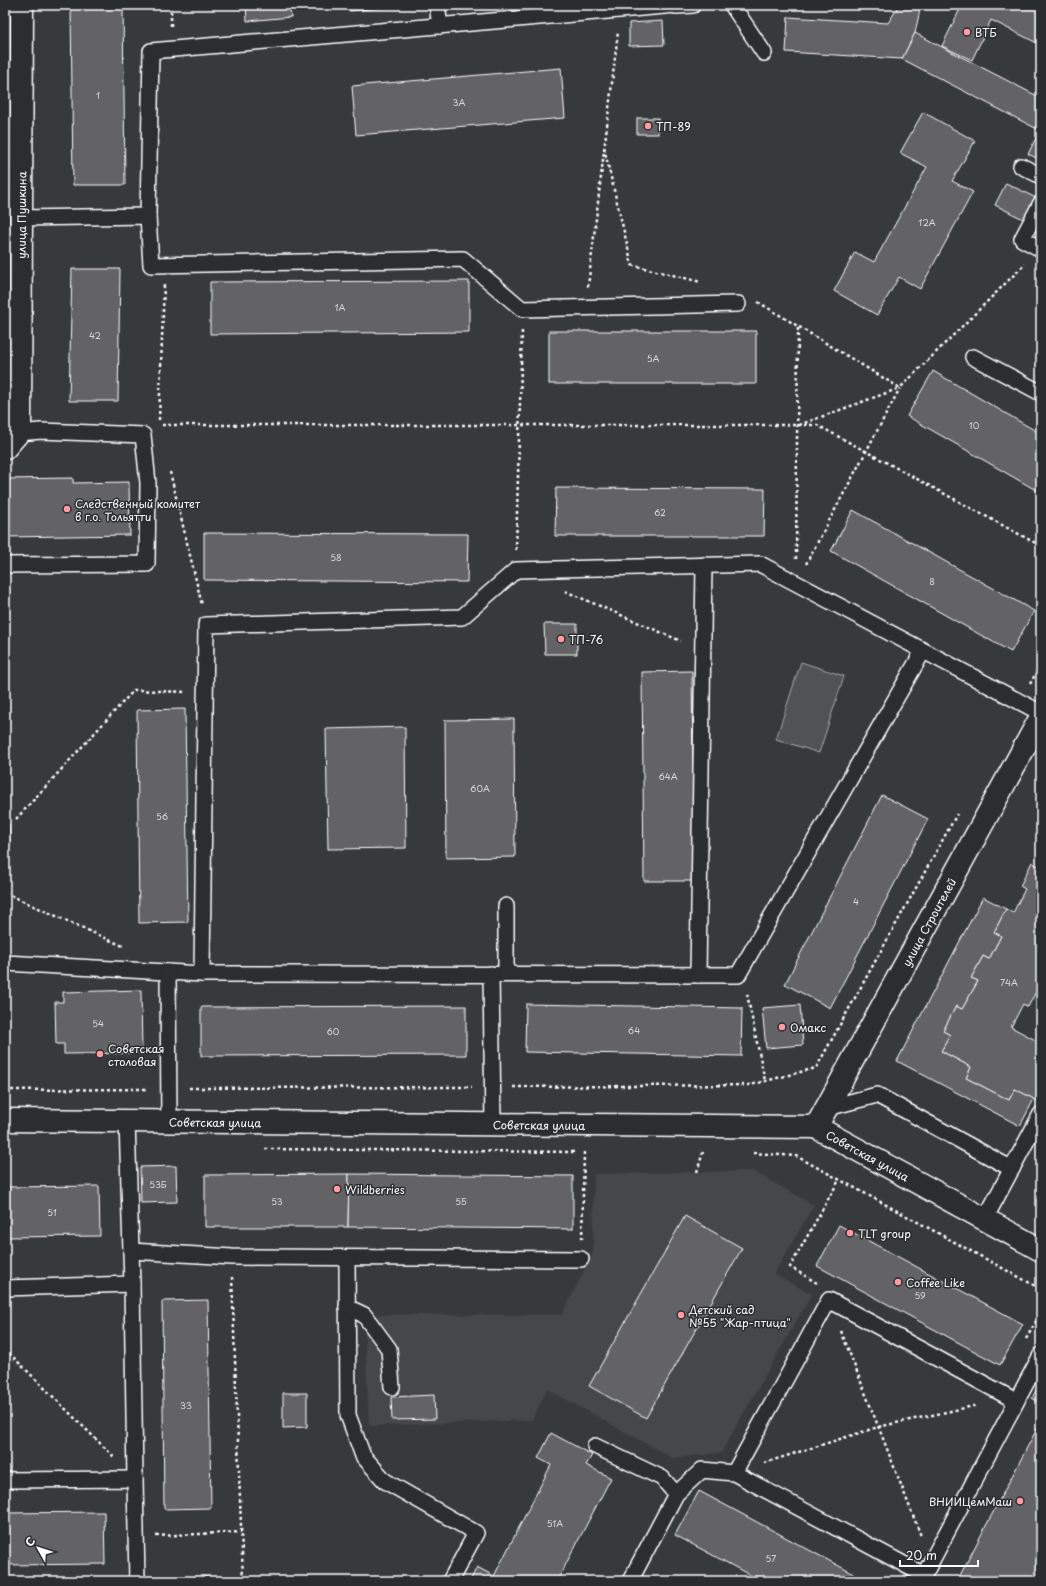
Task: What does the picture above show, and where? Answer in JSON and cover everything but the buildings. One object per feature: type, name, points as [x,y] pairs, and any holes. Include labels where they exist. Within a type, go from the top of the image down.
[{"type":"main road","name":"улица Пушкина","points":[[14,436],[21,218],[22,5]]},
{"type":"main road","name":"улица Строителей","points":[[816,1127],[1041,717]]},
{"type":"main road","name":"Советская улица","points":[[5,1120],[816,1127],[1041,1250]]},
{"type":"lane","points":[[437,5],[440,26]]},
{"type":"lane","points":[[693,5],[151,51],[148,216],[151,265],[463,259],[522,309],[738,304]]},
{"type":"lane","points":[[732,5],[764,53]]},
{"type":"lane","points":[[1022,166],[1041,176]]},
{"type":"lane","points":[[1041,203],[1022,239],[1041,249]]},
{"type":"lane","points":[[21,218],[148,216]]},
{"type":"lane","points":[[974,357],[1041,393]]},
{"type":"lane","points":[[5,565],[147,564],[148,483],[143,435],[41,431],[14,436]]},
{"type":"lane","points":[[202,974],[206,625],[462,617],[516,570],[760,564],[1041,713]]},
{"type":"lane","points":[[698,975],[704,566]]},
{"type":"lane","points":[[5,963],[202,974],[738,975],[923,650]]},
{"type":"lane","points":[[493,1124],[492,1087],[498,974],[506,906]]},
{"type":"lane","points":[[168,972],[169,1121]]},
{"type":"lane","points":[[827,1108],[877,1095],[1012,1169]]},
{"type":"lane","points":[[985,1219],[1041,1114]]},
{"type":"lane","points":[[127,1121],[132,1284],[137,1581]]},
{"type":"lane","points":[[131,1251],[232,1257],[581,1260]]},
{"type":"lane","points":[[347,1258],[348,1416],[363,1456],[385,1481],[476,1533],[450,1581]]},
{"type":"lane","points":[[5,1288],[132,1284]]},
{"type":"lane","points":[[734,1473],[828,1300],[1016,1401]]},
{"type":"lane","points":[[347,1307],[364,1314],[389,1350],[392,1386]]},
{"type":"lane","points":[[630,1581],[676,1494],[702,1470],[734,1473],[905,1565],[923,1578],[1041,1355]]},
{"type":"lane","points":[[595,1446],[662,1478],[676,1494]]},
{"type":"lane","points":[[5,1480],[135,1479]]},
{"type":"path","points":[[585,307],[621,11]]},
{"type":"path","points":[[604,148],[632,266],[707,284]]},
{"type":"path","points":[[796,583],[900,388],[1041,249]]},
{"type":"path","points":[[165,265],[159,425],[817,425],[1041,546]]},
{"type":"path","points":[[758,301],[900,388]]},
{"type":"path","points":[[516,570],[522,309]]},
{"type":"path","points":[[796,583],[798,326]]},
{"type":"path","points":[[797,425],[900,388]]},
{"type":"path","points":[[170,471],[206,625]]},
{"type":"path","points":[[559,589],[703,650]]},
{"type":"path","points":[[1020,702],[1041,664]]},
{"type":"path","points":[[16,819],[134,690],[205,692]]},
{"type":"path","points":[[5,1090],[750,1085],[816,1068],[958,812]]},
{"type":"path","points":[[5,893],[131,950]]},
{"type":"path","points":[[742,968],[765,1081]]},
{"type":"path","points":[[260,1149],[592,1152]]},
{"type":"path","points":[[581,1260],[584,1152]]},
{"type":"path","points":[[695,1152],[710,1152]]},
{"type":"path","points":[[697,1172],[703,1152]]},
{"type":"path","points":[[746,1153],[796,1156],[1041,1288]]},
{"type":"path","points":[[839,1180],[790,1267],[823,1286],[921,1535],[905,1565]]},
{"type":"path","points":[[232,1257],[243,1581]]},
{"type":"path","points":[[5,1349],[135,1479]]},
{"type":"path","points":[[734,1473],[878,1427],[983,1404]]},
{"type":"path","points":[[137,1536],[241,1532]]},
{"type":"shaded area","points":[[801,662],[844,676],[819,753],[776,739]]},
{"type":"shaded area","name":"Детский сад №55 \"Жар-птица\"","points":[[753,1171],[814,1205],[774,1274],[812,1294],[721,1453],[672,1458],[547,1389],[532,1420],[369,1426],[364,1315],[562,1315],[593,1253],[594,1174]]},
{"type":"place","name":"ВТБ","points":[[967,32]]},
{"type":"place","name":"ТП-89","points":[[648,126]]},
{"type":"place","name":"Следственный комитет в г.о. Тольятти","points":[[67,509]]},
{"type":"place","name":"ТП-76","points":[[561,639]]},
{"type":"place","name":"Омакс","points":[[782,1027]]},
{"type":"place","name":"Советская столовая","points":[[100,1054]]},
{"type":"place","name":"Wildberries","points":[[337,1189]]},
{"type":"place","name":"TLT group","points":[[850,1233]]},
{"type":"place","name":"Coffee Like","points":[[898,1282]]},
{"type":"place","name":"Детский сад №55 \"Жар-птица\"","points":[[681,1315]]},
{"type":"place","name":"ВНИИЦемМаш","points":[[1020,1501]]}]
